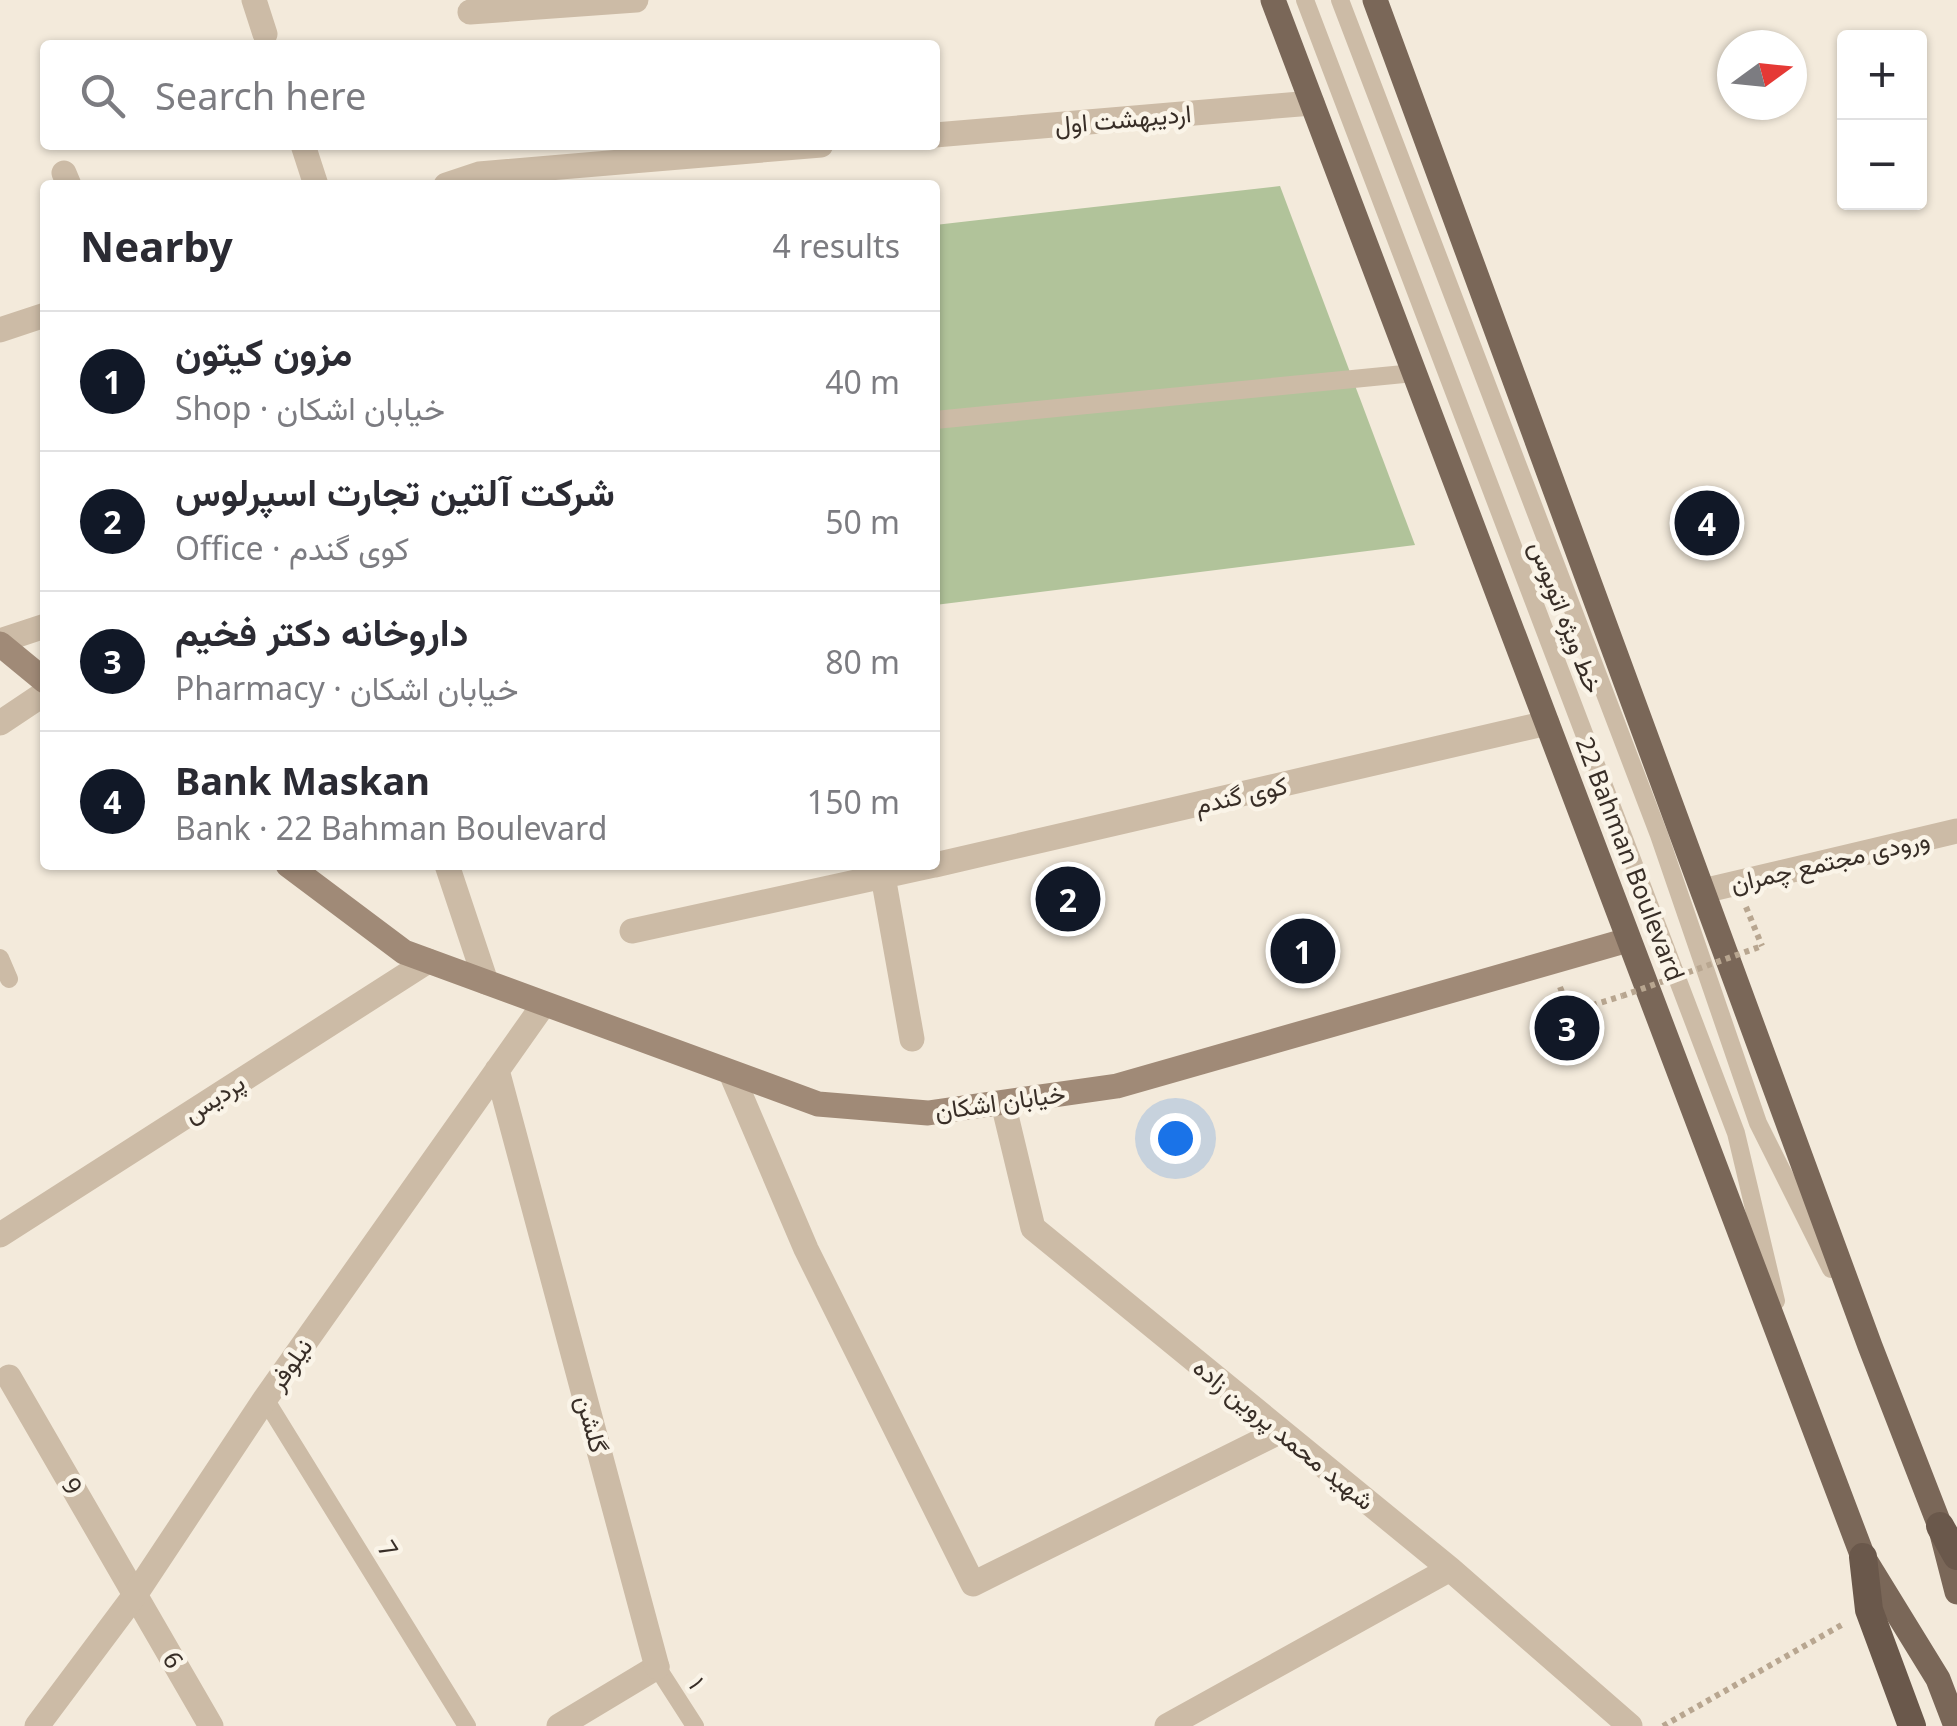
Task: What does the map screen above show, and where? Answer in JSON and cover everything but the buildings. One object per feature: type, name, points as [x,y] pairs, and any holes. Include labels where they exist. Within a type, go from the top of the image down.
[{"type":"highway","points":[[1940,1526],[1957,1556]]},
{"type":"highway","points":[[1863,1557],[1869,1610],[1912,1726]]},
{"type":"main road","name":"22 Bahman Boulevard","points":[[1273,0],[1863,1557],[1938,1680],[1956,1726]]},
{"type":"main road","points":[[1375,0],[1870,1346],[1940,1526],[1957,1592]]},
{"type":"main road","points":[[0,643],[40,677]]},
{"type":"main road","name":"خیابان اشکان","points":[[295,870],[404,952],[818,1104],[928,1113],[1117,1086],[1628,940]]},
{"type":"street","points":[[254,0],[266,34]]},
{"type":"street","points":[[470,12],[636,0]]},
{"type":"street","name":"اردیبهشت اول","points":[[940,135],[1312,103]]},
{"type":"street","points":[[305,150],[314,180]]},
{"type":"street","points":[[461,180],[479,174],[762,150]]},
{"type":"street","points":[[0,330],[40,318]]},
{"type":"street","points":[[0,643],[40,628]]},
{"type":"street","points":[[0,723],[40,696]]},
{"type":"street","name":"کوی گندم","points":[[940,864],[1547,722]]},
{"type":"street","name":"ورودی مجتمع چمران","points":[[1703,891],[1957,831]]},
{"type":"street","points":[[449,870],[486,982]]},
{"type":"street","points":[[882,870],[912,1040]]},
{"type":"street","name":"کوی گندم","points":[[632,930],[882,870]]},
{"type":"street","name":"پردیس","points":[[0,1236],[428,961]]},
{"type":"street","name":"نیلوفر","points":[[37,1726],[134,1595],[265,1399],[544,1004]]},
{"type":"street","name":"گلشن","points":[[497,1070],[658,1667]]},
{"type":"street","points":[[730,1073],[806,1248],[973,1584],[1280,1431]]},
{"type":"street","name":"شهید محمد پروین زاده","points":[[1003,1102],[1033,1228],[1450,1569],[1630,1726]]},
{"type":"street","name":"9","points":[[9,1377],[134,1595]]},
{"type":"street","points":[[1167,1726],[1450,1569]]},
{"type":"street","name":"6","points":[[134,1595],[211,1726]]},
{"type":"street","points":[[559,1726],[658,1667]]},
{"type":"lane","name":"خط ویژه اتوبوس","points":[[1305,0],[1736,1133],[1794,1373]]},
{"type":"lane","name":"خط ویژه اتوبوس","points":[[1340,0],[1659,835],[1758,1123],[1870,1346]]},
{"type":"lane","points":[[940,419],[1414,372]]},
{"type":"lane","points":[[0,958],[9,979]]},
{"type":"lane","name":"7","points":[[265,1399],[467,1726]]},
{"type":"lane","name":"۱","points":[[658,1667],[695,1726]]},
{"type":"path","points":[[1570,1012],[1762,946],[1752,923]]},
{"type":"path","points":[[1664,1726],[1869,1610]]},
{"type":"green space","points":[[1280,186],[1415,545],[940,604],[940,224]]},
{"type":"place","name":"Bank Maskan","points":[[1707,523]]},
{"type":"place","name":"شرکت آلتین تجارت اسپرلوس","points":[[1068,899]]},
{"type":"place","name":"مزون کیتون","points":[[1303,951]]},
{"type":"place","name":"داروخانه دکتر فخیم","points":[[1567,1028]]}]
